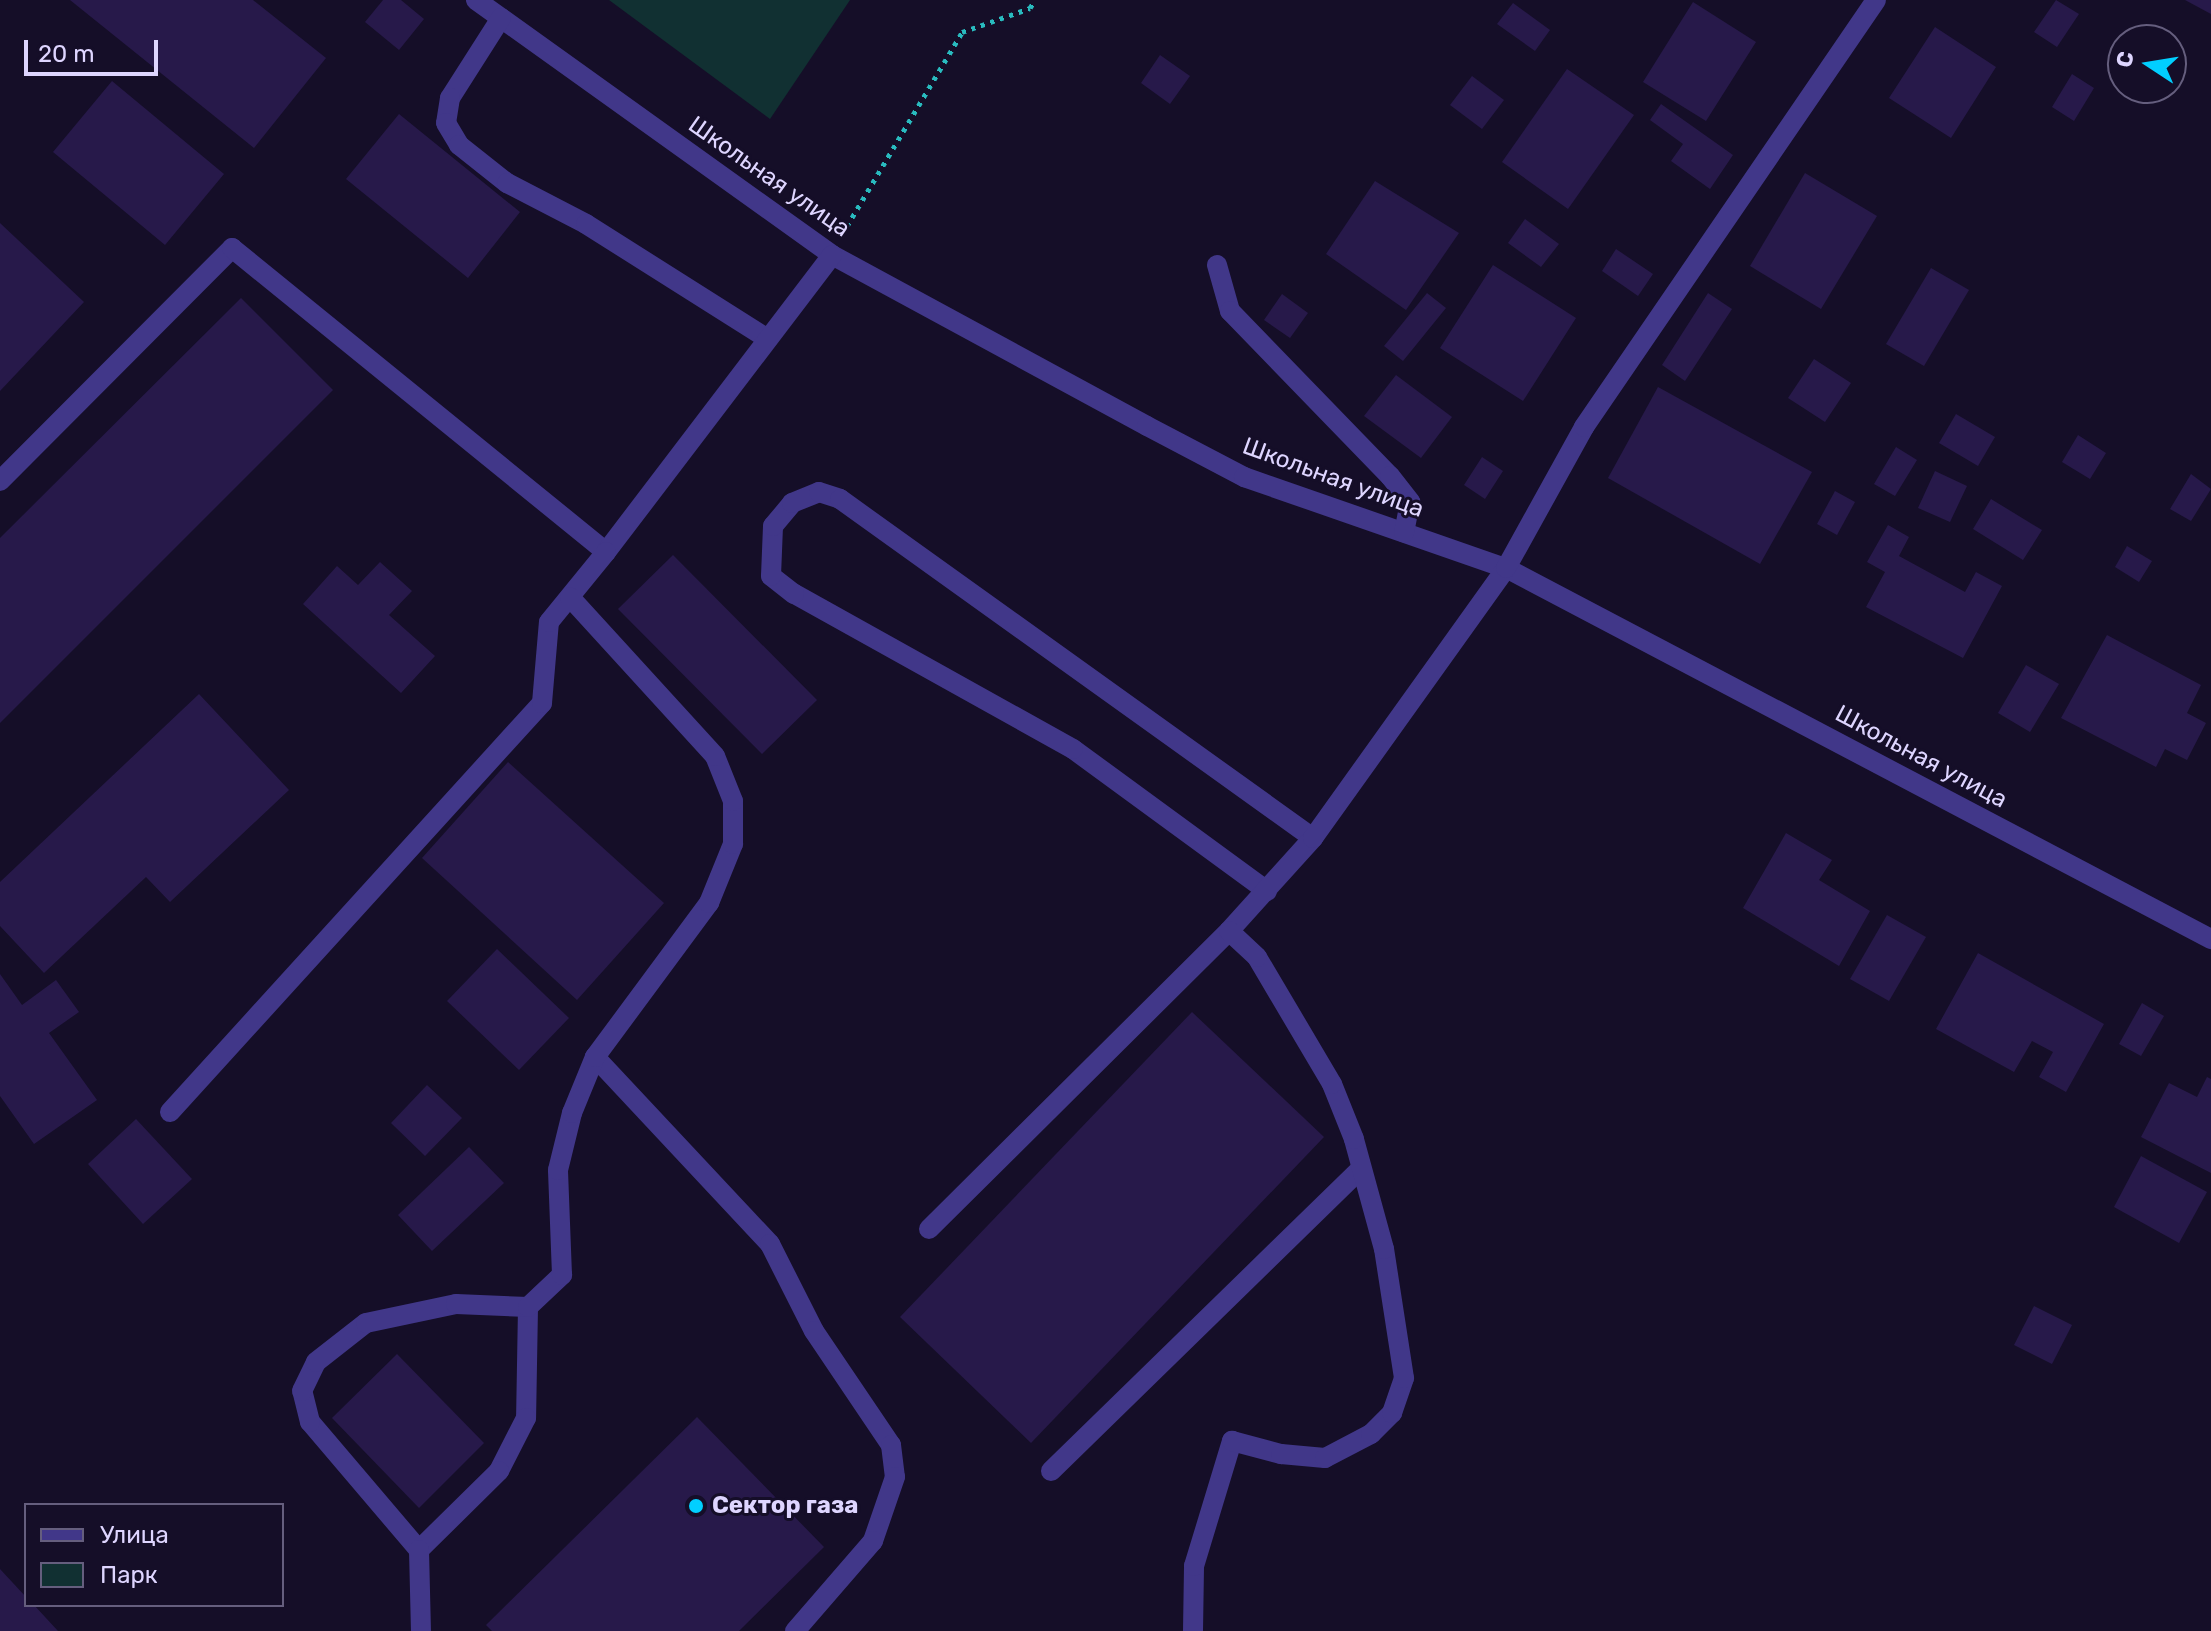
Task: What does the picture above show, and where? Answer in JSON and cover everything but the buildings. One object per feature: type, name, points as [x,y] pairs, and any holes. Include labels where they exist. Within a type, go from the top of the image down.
[{"type":"street","name":"Школьная улица","points":[[476,0],[832,255],[1244,477],[1506,568],[2211,939]]},
{"type":"street","points":[[929,1229],[1229,931],[1313,838],[1506,568],[1584,427],[1876,0]]},
{"type":"street","points":[[501,18],[450,98],[446,123],[459,145],[507,183],[586,224],[768,339]]},
{"type":"street","points":[[1,479],[232,248],[606,552]]},
{"type":"street","points":[[170,1112],[542,703],[549,622],[832,255]]},
{"type":"street","points":[[1217,265],[1230,311],[1390,476],[1410,502],[1404,532]]},
{"type":"street","points":[[1267,891],[1073,749],[794,594],[771,576],[773,526],[792,503],[819,492],[840,499],[1313,838]]},
{"type":"street","points":[[421,1631],[419,1550],[310,1422],[302,1391],[316,1362],[366,1323],[456,1304],[528,1307],[562,1275],[558,1170],[572,1113],[595,1057],[709,903],[733,844],[733,801],[715,756],[570,597]]},
{"type":"street","points":[[1193,1631],[1194,1566],[1232,1441],[1281,1454],[1325,1458],[1371,1434],[1392,1413],[1404,1378],[1384,1249],[1361,1168],[1332,1084],[1257,957],[1229,931]]},
{"type":"street","points":[[595,1057],[770,1244],[814,1331],[891,1445],[895,1477],[873,1541],[795,1631]]},
{"type":"street","points":[[1051,1471],[1361,1168]]},
{"type":"street","points":[[419,1550],[499,1471],[526,1418],[528,1307]]},
{"type":"path","points":[[832,255],[962,32],[1030,8],[1035,0]]},
{"type":"green space","points":[[609,0],[850,0],[770,119]]},
{"type":"place","name":"Сектор газа","points":[[696,1506]]}]
